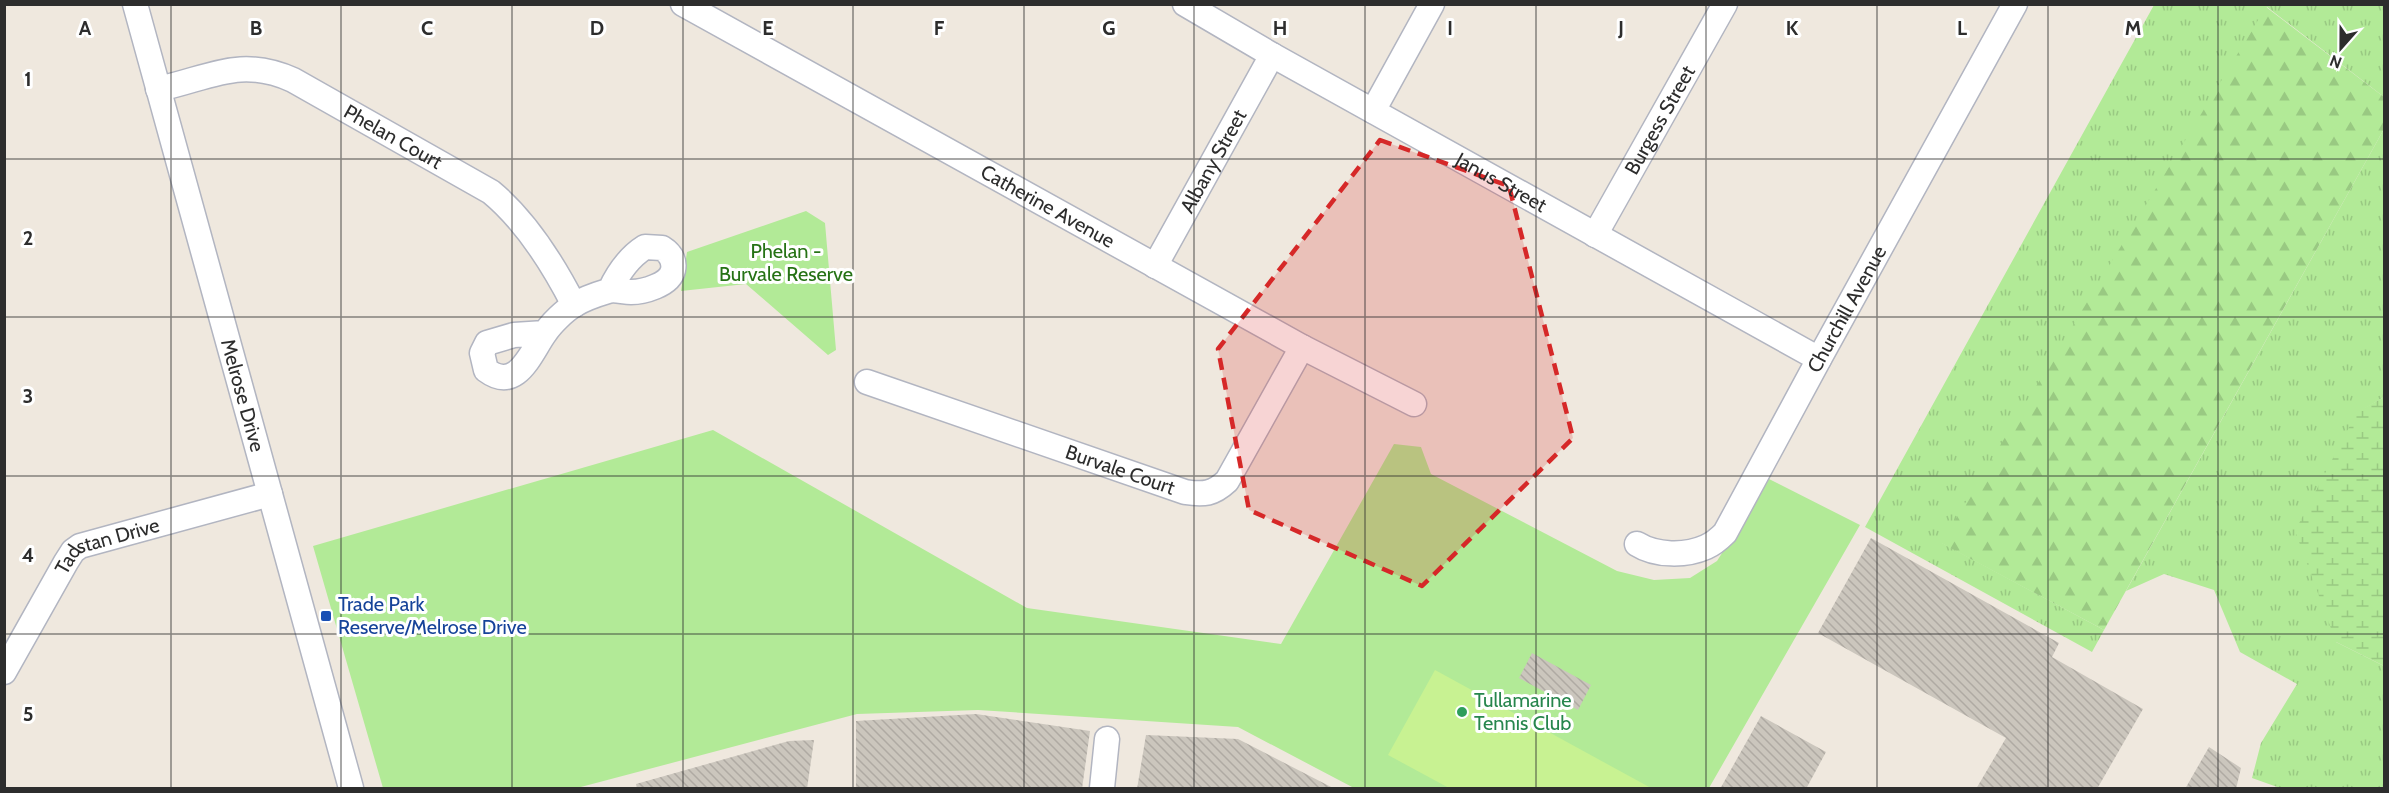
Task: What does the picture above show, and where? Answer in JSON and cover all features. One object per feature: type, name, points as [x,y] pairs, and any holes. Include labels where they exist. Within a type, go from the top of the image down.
[{"type":"street","name":"Melrose Drive","points":[[135,4],[351,789]]},
{"type":"street","name":"Catherine Avenue","points":[[683,4],[1302,347],[1414,404]]},
{"type":"street","name":"Janus Street","points":[[1185,4],[1272,55],[1819,359]]},
{"type":"street","points":[[1373,111],[1432,4]]},
{"type":"street","name":"Burgess Street","points":[[1595,235],[1725,4]]},
{"type":"street","name":"Churchill Avenue","points":[[1637,544],[1662,553],[1689,552],[1707,547],[1725,533],[2015,4]]},
{"type":"street","name":"Albany Street","points":[[1155,266],[1272,55]]},
{"type":"street","name":"Phelan Court","points":[[158,89],[225,70],[249,68],[264,69],[293,80],[491,192],[508,206],[521,222],[561,281],[574,305]]},
{"type":"street","points":[[545,333],[574,305],[610,290]]},
{"type":"street","name":"Burvale Court","points":[[867,382],[1185,492],[1209,494],[1219,489],[1227,481],[1302,347]]},
{"type":"street","name":"Tadstan Drive","points":[[4,672],[66,562],[73,551],[80,546],[270,494]]},
{"type":"street","points":[[1102,789],[1107,739]]},
{"type":"highlighted area","points":[[1380,140],[1509,186],[1573,438],[1422,586],[1249,510],[1218,349]]},
{"type":"green space","points":[[2154,5],[2384,5],[2384,97],[2267,7],[1942,543],[2104,630],[2092,652],[1865,527]]},
{"type":"green space","points":[[2266,7],[2384,97],[2384,129],[2104,630],[1941,543]]},
{"type":"green space","points":[[2384,129],[2384,397],[2357,413],[2336,642],[2384,666],[2384,788],[2280,788],[2252,778],[2261,743],[2297,684],[2240,652],[2214,590],[2164,574],[2126,591]]},
{"type":"green space","name":"Phelan - Burvale Reserve","points":[[806,211],[825,223],[836,350],[828,355],[746,284],[681,291],[687,252]]},
{"type":"green space","points":[[2384,397],[2384,666],[2336,642],[2295,531],[2357,412]]},
{"type":"green space","points":[[713,430],[1027,608],[1281,644],[1394,444],[1421,447],[1431,474],[1617,571],[1654,580],[1690,578],[1717,561],[1769,479],[1860,525],[1709,788],[1354,788],[1238,727],[978,710],[857,714],[577,788],[383,788],[313,546]]},
{"type":"green space","name":"Tullamarine Tennis Club","points":[[1435,670],[1651,788],[1449,788],[1388,755]]},
{"type":"building","points":[[1871,538],[2059,643],[2052,657],[2143,709],[2097,789],[1976,789],[2006,738],[1818,633]]},
{"type":"building","points":[[1532,653],[1591,685],[1578,710],[1519,678]]},
{"type":"building","points":[[976,714],[1090,731],[1082,789],[856,789],[856,721]]},
{"type":"building","points":[[1761,716],[1826,752],[1806,789],[1720,789]]},
{"type":"building","points":[[1146,735],[1238,739],[1335,789],[1137,789]]},
{"type":"building","points":[[814,740],[807,789],[637,789],[636,784],[789,741]]},
{"type":"building","points":[[2209,747],[2241,768],[2236,789],[2185,789]]},
{"type":"place","name":"Trade Park Reserve/Melrose Drive","points":[[326,616]]},
{"type":"place","name":"Tullamarine Tennis Club","points":[[1462,712]]}]
